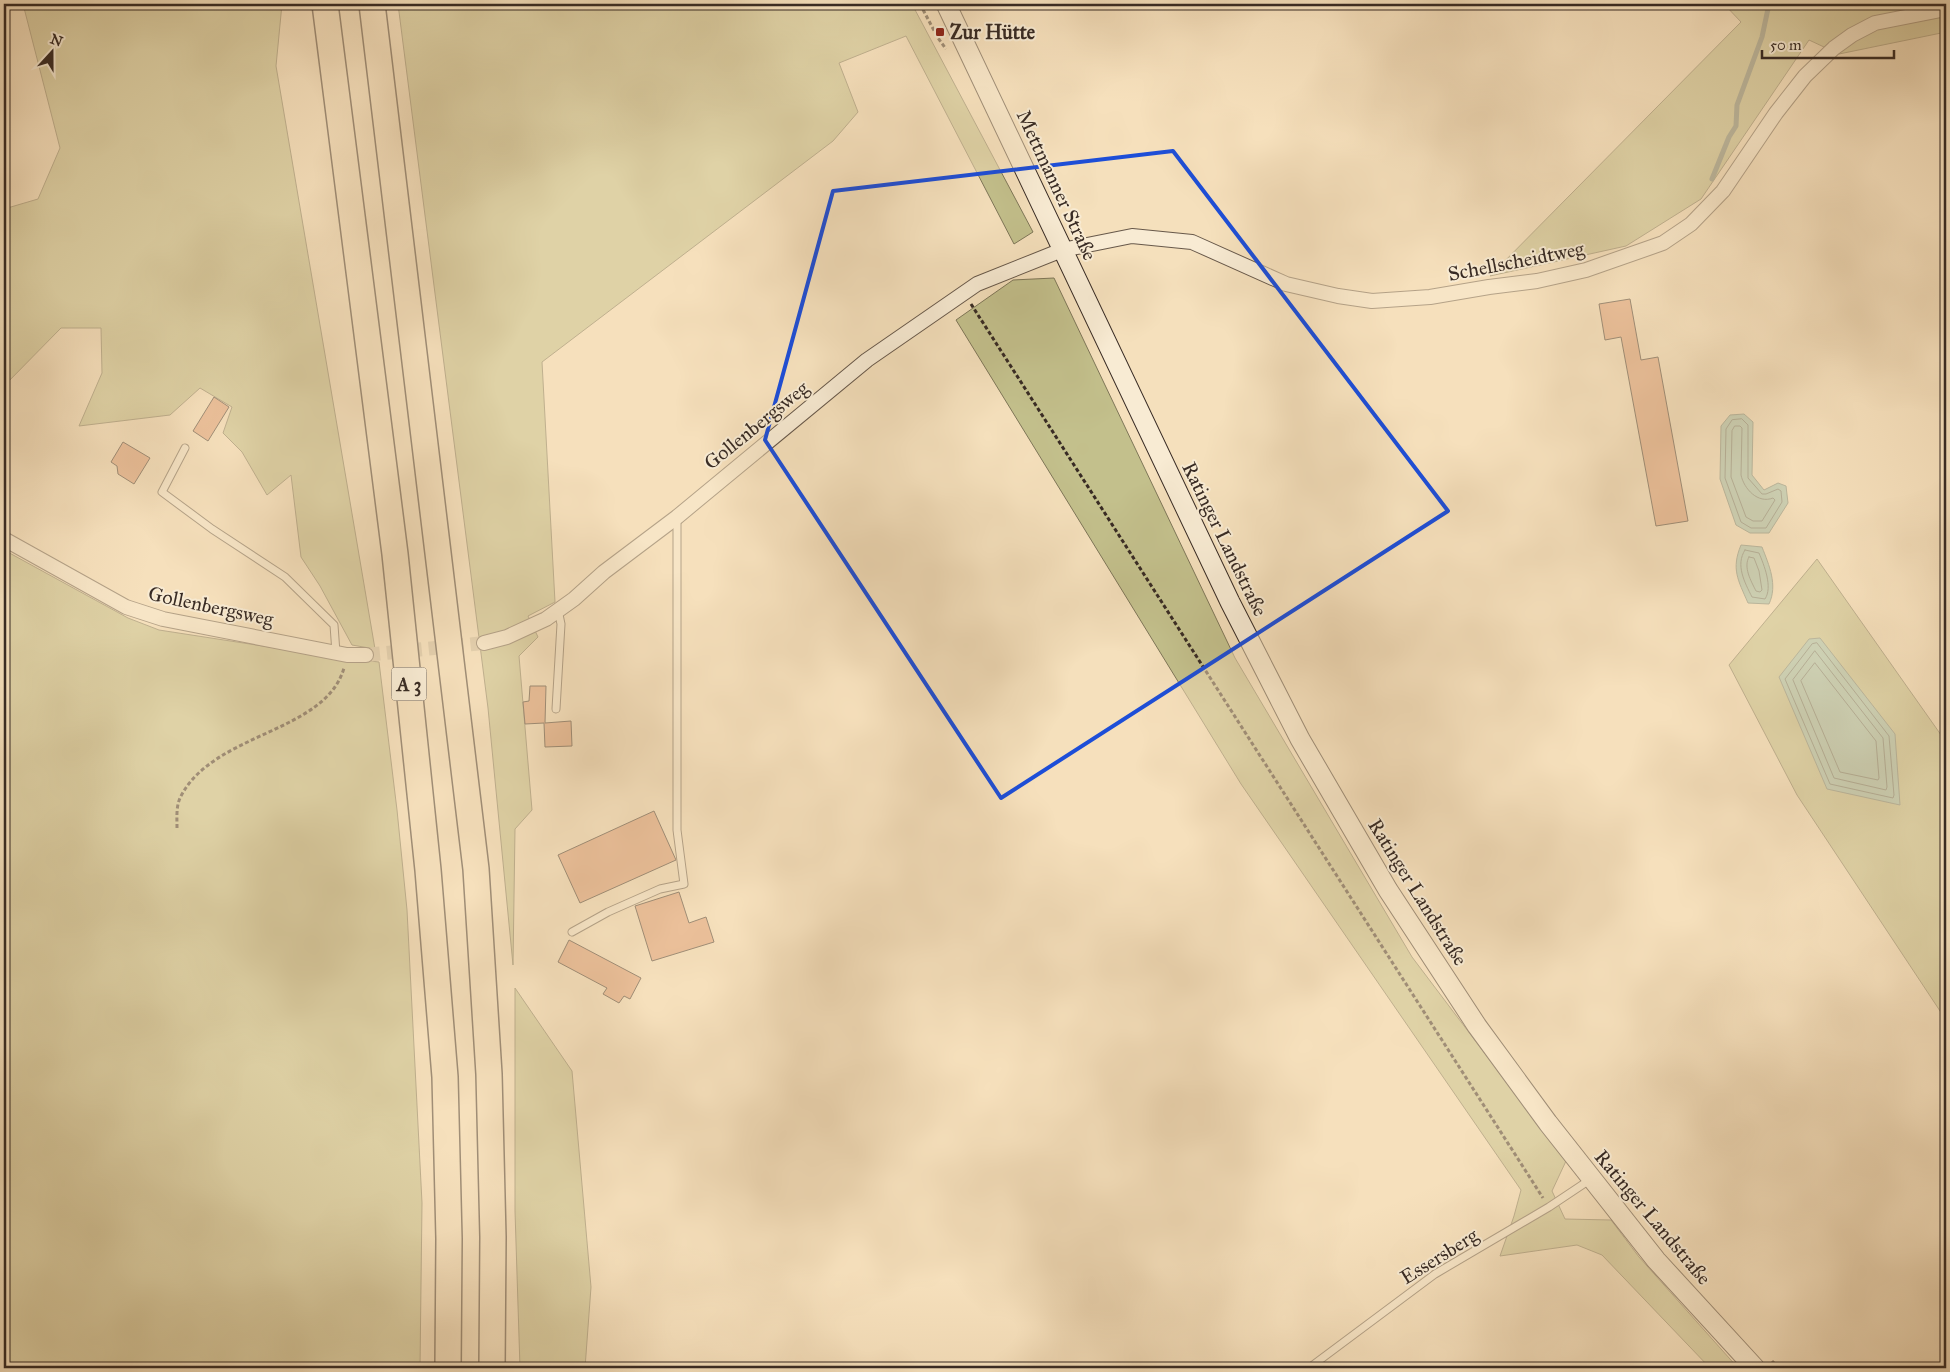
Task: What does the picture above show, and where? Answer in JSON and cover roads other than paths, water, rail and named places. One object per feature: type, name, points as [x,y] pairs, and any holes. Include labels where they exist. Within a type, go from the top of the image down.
[{"type":"highway","name":"A 3","points":[[326,4],[395,554],[428,870],[445,1077],[449,1239],[448,1368]]},
{"type":"highway","name":"A 3","points":[[372,4],[476,869],[489,1074],[493,1237],[492,1368]]},
{"type":"main road","name":"Mettmanner Straße","points":[[946,4],[1127,385]]},
{"type":"main road","name":"Ratinger Landstraße","points":[[1127,385],[1230,602],[1300,739],[1388,890],[1477,1026],[1591,1179],[1656,1260],[1755,1368]]},
{"type":"street","name":"Schellscheidtweg","points":[[1062,250],[1132,236],[1192,242],[1286,284],[1338,296],[1372,301],[1430,297],[1537,281],[1586,270],[1663,243],[1691,224],[1723,191],[1776,113],[1805,76],[1834,48],[1852,35],[1875,23],[1946,8]]},
{"type":"street","name":"Gollenbergsweg","points":[[484,643],[508,637],[546,619],[677,517],[867,360],[976,284],[1062,250]]},
{"type":"street","name":"Gollenbergsweg","points":[[4,539],[126,607],[145,614],[342,654],[366,655]]},
{"type":"lane","points":[[185,448],[162,492],[212,529],[285,577],[334,625],[342,654]]},
{"type":"lane","points":[[572,932],[608,912],[660,888],[684,884],[677,830],[677,517]]},
{"type":"lane","points":[[556,709],[561,624],[558,610]]},
{"type":"lane","name":"Essersberg","points":[[1309,1368],[1434,1274],[1549,1207],[1591,1179]]},
{"type":"water","points":[[1744,414],[1753,422],[1752,475],[1764,490],[1778,483],[1786,486],[1788,503],[1769,533],[1750,533],[1736,525],[1720,479],[1721,426],[1730,415]]},
{"type":"water","points":[[1741,545],[1762,547],[1773,582],[1772,597],[1769,604],[1748,603],[1736,568]]},
{"type":"water","points":[[1820,638],[1895,734],[1900,805],[1827,789],[1779,677],[1809,639]]},
{"type":"waterway","points":[[1712,179],[1729,137],[1736,126],[1737,105],[1762,37],[1769,4]]},
{"type":"tunnel","points":[[366,655],[484,643]]},
{"type":"place","name":"Zur Hütte","points":[[940,32]]}]
